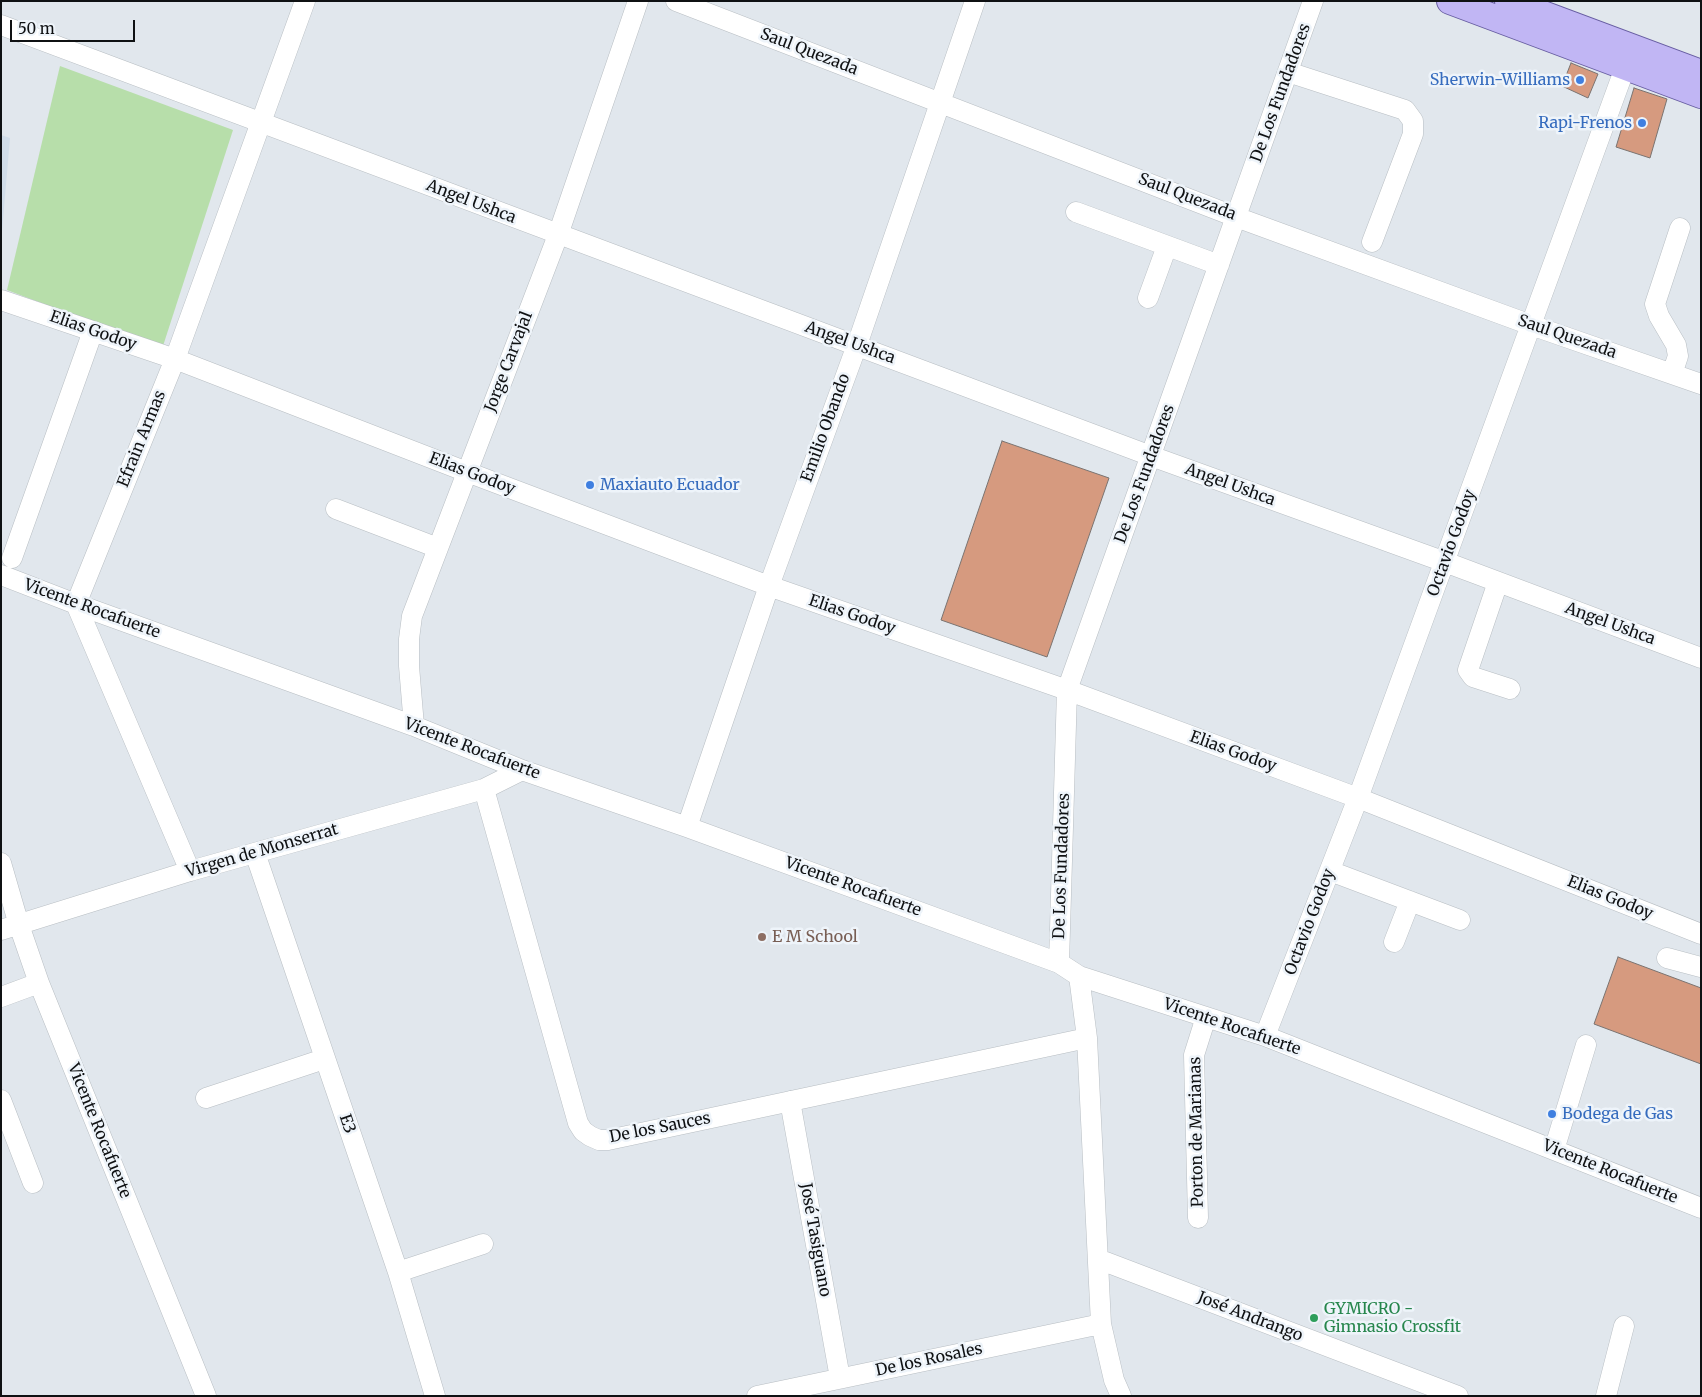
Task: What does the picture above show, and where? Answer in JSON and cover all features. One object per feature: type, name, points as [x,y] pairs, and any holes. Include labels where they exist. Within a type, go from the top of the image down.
[{"type":"main road","points":[[1450,1],[1629,57],[1701,73]]},
{"type":"main road","points":[[1519,3],[1701,94]]},
{"type":"street","name":"Efrain Armas","points":[[76,604],[175,359],[305,1]]},
{"type":"street","name":"Jorge Carvajal","points":[[414,726],[409,666],[409,639],[412,616],[558,235],[638,1]]},
{"type":"street","name":"Saul Quezada","points":[[676,1],[1236,217],[1531,325],[1701,384]]},
{"type":"street","name":"Emilio Obando","points":[[688,827],[769,586],[857,345],[975,1]]},
{"type":"street","name":"De Los Fundadores","points":[[1059,962],[1068,690],[1314,1]]},
{"type":"street","name":"Angel Ushca","points":[[1,25],[1151,456],[1445,562],[1701,658]]},
{"type":"street","name":"Octavio Godoy","points":[[1265,1036],[1358,798],[1629,57]]},
{"type":"street","points":[[1288,72],[1405,110],[1413,121],[1413,134],[1372,242]]},
{"type":"street","points":[[1076,212],[1219,265]]},
{"type":"street","points":[[1672,374],[1678,356],[1676,346],[1659,316],[1655,304],[1680,228]]},
{"type":"street","points":[[1148,298],[1167,246]]},
{"type":"street","name":"Elias Godoy","points":[[1,300],[175,359],[769,586],[1068,690],[1358,798],[1701,934]]},
{"type":"street","points":[[12,558],[93,331]]},
{"type":"street","points":[[336,509],[438,548]]},
{"type":"street","name":"Vicente Rocafuerte","points":[[1,575],[414,726],[522,770],[688,827],[1059,962],[1079,976],[1265,1036],[1701,1208]]},
{"type":"street","points":[[1498,582],[1468,670],[1473,677],[1510,689]]},
{"type":"street","points":[[76,604],[190,871]]},
{"type":"street","name":"Virgen de Monserrat","points":[[10,928],[190,871],[484,790],[522,770]]},
{"type":"street","name":"De los Sauces","points":[[484,790],[578,1123],[583,1131],[599,1140],[608,1140],[1087,1038]]},
{"type":"street","name":"E3","points":[[255,853],[398,1272],[435,1396]]},
{"type":"street","name":"Vicente Rocafuerte","points":[[1,863],[10,928],[39,983],[206,1396]]},
{"type":"street","points":[[1330,870],[1460,920]]},
{"type":"street","points":[[1394,942],[1410,901]]},
{"type":"street","points":[[1667,958],[1701,967]]},
{"type":"street","points":[[1079,976],[1087,1038],[1101,1324],[1114,1380],[1121,1396]]},
{"type":"street","points":[[1,997],[39,983]]},
{"type":"street","name":"Porton de Marianas","points":[[1198,1218],[1194,1055],[1206,1017]]},
{"type":"street","points":[[1554,1150],[1586,1045]]},
{"type":"street","points":[[206,1098],[324,1059]]},
{"type":"street","points":[[1,1100],[34,1183]]},
{"type":"street","name":"José Tasiguano","points":[[790,1101],[826,1385]]},
{"type":"street","points":[[398,1272],[483,1244]]},
{"type":"street","name":"José Andrango","points":[[1098,1259],[1458,1396]]},
{"type":"street","name":"De los Rosales","points":[[757,1396],[826,1385],[1101,1324]]},
{"type":"street","points":[[1606,1396],[1624,1326]]},
{"type":"shaded area","points":[[1,135],[10,138],[1,243]]},
{"type":"green space","points":[[60,66],[233,130],[162,349],[7,290]]},
{"type":"building","name":"Sherwin-Williams","points":[[1571,63],[1598,74],[1588,98],[1562,86]]},
{"type":"building","name":"Rapi-Frenos","points":[[1634,88],[1667,99],[1650,158],[1616,147]]},
{"type":"building","points":[[1002,441],[1109,478],[1047,657],[941,620]]},
{"type":"building","points":[[1618,957],[1701,988],[1701,1064],[1594,1024]]},
{"type":"place","name":"Sherwin-Williams","points":[[1580,80]]},
{"type":"place","name":"Rapi-Frenos","points":[[1642,123]]},
{"type":"place","name":"Maxiauto Ecuador","points":[[590,485]]},
{"type":"place","name":"E M School","points":[[762,937]]},
{"type":"place","name":"Bodega de Gas","points":[[1552,1114]]},
{"type":"place","name":"GYMICRO - Gimnasio Crossfit","points":[[1314,1318]]}]
